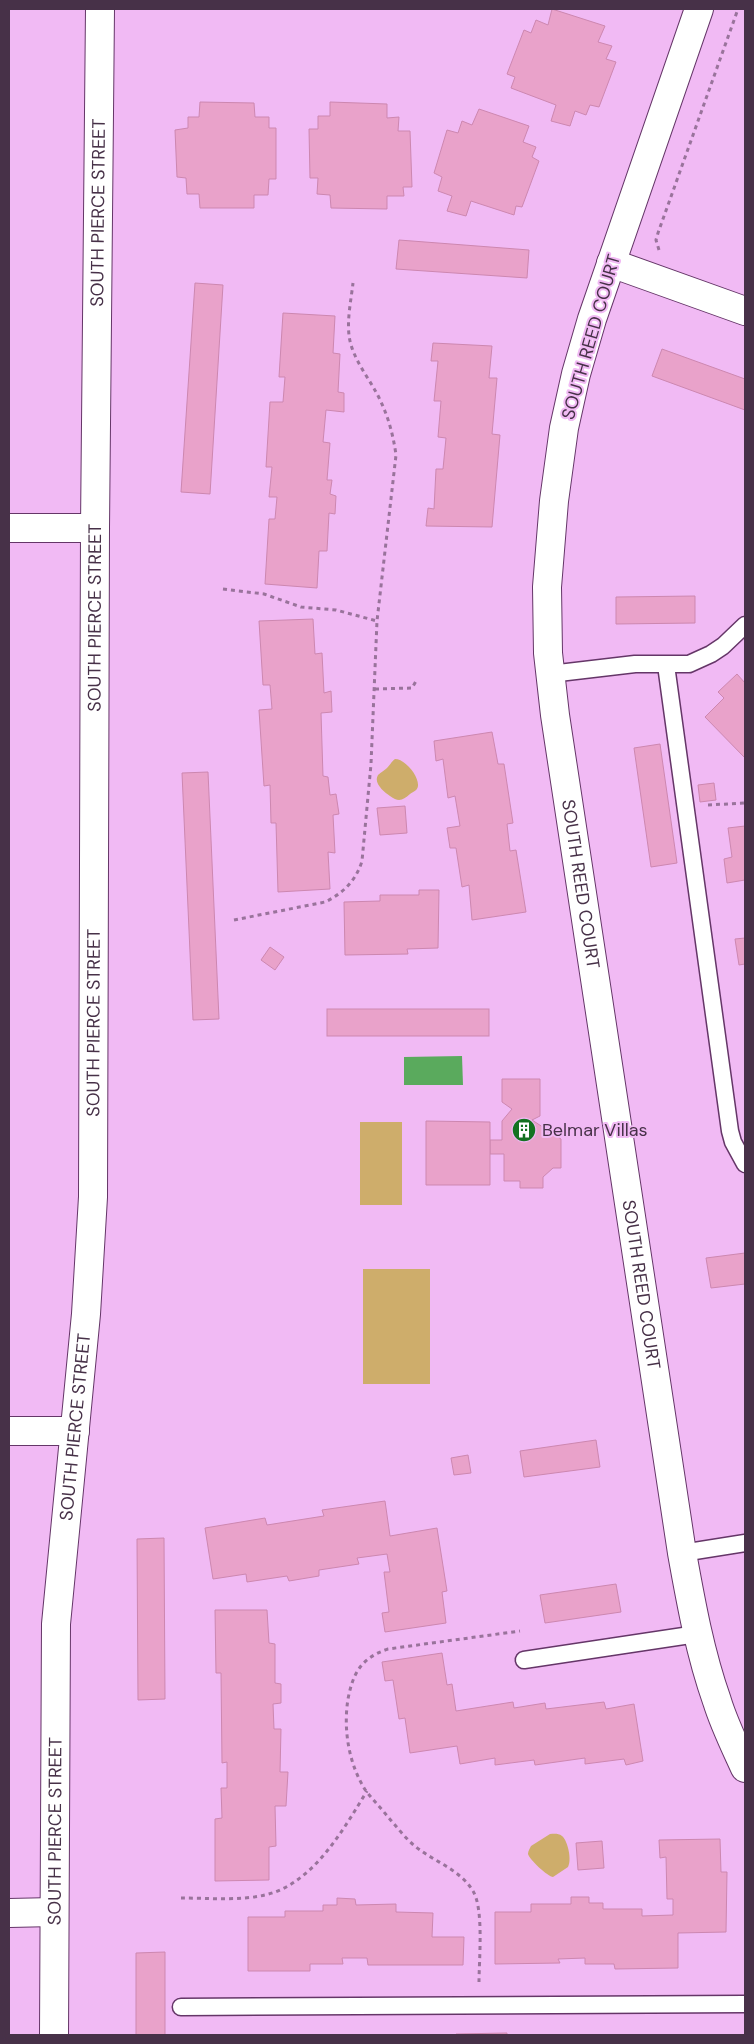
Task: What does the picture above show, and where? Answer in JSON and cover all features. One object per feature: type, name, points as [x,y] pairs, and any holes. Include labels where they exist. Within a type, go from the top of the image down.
[{"type":"street","name":"SOUTH PIERCE STREET","points":[[54,2035],[56,1624],[91,1249],[94,1179],[100,9]]},
{"type":"street","name":"SOUTH REED COURT","points":[[699,9],[611,263],[576,374],[559,460],[550,537],[547,626],[550,674],[682,1553],[697,1634],[717,1701],[745,1768]]},
{"type":"street","points":[[611,263],[745,310]]},
{"type":"street","points":[[9,528],[96,528]]},
{"type":"street","points":[[9,1431],[75,1431]]},
{"type":"street","points":[[9,1913],[54,1912]]},
{"type":"lane","points":[[550,674],[635,664],[689,664],[711,654],[730,640],[745,625]]},
{"type":"lane","points":[[666,665],[730,1131],[733,1142],[745,1164]]},
{"type":"lane","points":[[682,1553],[745,1543]]},
{"type":"lane","points":[[524,1660],[697,1634]]},
{"type":"lane","points":[[181,2007],[745,2004]]},
{"type":"path","points":[[654,278],[662,254],[658,248],[658,233],[738,9]]},
{"type":"path","points":[[234,920],[325,902],[343,891],[355,877],[361,864],[371,764],[377,621],[396,455],[393,436],[384,408],[356,356],[349,338],[353,283]]},
{"type":"path","points":[[223,589],[264,594],[301,607],[336,610],[377,621]]},
{"type":"path","points":[[375,689],[412,688],[416,681]]},
{"type":"path","points":[[685,806],[745,803]]},
{"type":"path","points":[[480,2006],[479,1910],[474,1892],[454,1872],[421,1851],[408,1840],[367,1791],[352,1760],[347,1735],[347,1707],[353,1679],[370,1656],[388,1649],[520,1631]]},
{"type":"path","points":[[181,1898],[263,1896],[287,1886],[314,1865],[341,1832],[367,1791]]},
{"type":"shaded area","points":[[395,759],[407,765],[414,773],[418,782],[416,790],[401,800],[388,794],[380,787],[377,781],[378,775]]},
{"type":"shaded area","points":[[462,1056],[463,1085],[404,1085],[404,1057]]},
{"type":"shaded area","points":[[360,1122],[402,1122],[402,1205],[360,1205]]},
{"type":"shaded area","points":[[363,1269],[430,1269],[430,1384],[363,1384]]},
{"type":"shaded area","points":[[550,1834],[558,1834],[564,1838],[568,1846],[569,1855],[568,1867],[553,1877],[539,1867],[528,1854],[531,1846]]},
{"type":"building","points":[[552,9],[605,26],[598,42],[612,46],[606,59],[616,62],[599,107],[590,105],[586,115],[575,111],[570,126],[551,121],[556,105],[511,88],[515,77],[507,74],[524,30],[531,33],[536,20],[548,25]]},
{"type":"building","points":[[200,102],[254,103],[255,117],[269,117],[269,128],[276,128],[276,179],[269,179],[268,195],[254,195],[254,208],[200,208],[199,194],[187,194],[186,178],[177,177],[175,130],[188,128],[188,117],[199,117]]},
{"type":"building","points":[[330,102],[387,104],[387,118],[399,117],[398,131],[410,131],[412,187],[403,187],[404,196],[387,196],[387,209],[331,208],[330,195],[317,194],[318,178],[310,178],[309,129],[318,129],[318,116],[330,116]]},
{"type":"building","points":[[479,109],[529,126],[523,142],[536,147],[532,157],[539,161],[522,207],[516,206],[514,215],[471,201],[466,216],[447,211],[452,196],[438,191],[442,177],[434,173],[447,130],[458,133],[462,121],[472,125]]},
{"type":"building","points":[[399,240],[529,250],[527,278],[396,269]]},
{"type":"building","points":[[195,283],[223,285],[210,494],[181,492]]},
{"type":"building","points":[[283,313],[335,316],[333,353],[340,354],[338,392],[344,393],[344,412],[326,410],[323,442],[330,443],[327,480],[332,480],[330,494],[336,496],[335,514],[329,513],[327,551],[319,551],[317,588],[265,584],[269,519],[275,519],[277,497],[269,497],[272,467],[266,467],[270,402],[283,402],[285,377],[279,377]]},
{"type":"building","points":[[433,343],[492,346],[489,378],[497,378],[492,434],[500,435],[492,527],[426,526],[428,508],[434,509],[436,469],[443,469],[446,438],[438,437],[441,401],[434,401],[438,361],[431,361]]},
{"type":"building","points":[[662,349],[745,379],[745,410],[652,376]]},
{"type":"building","points":[[695,596],[695,623],[616,624],[616,597]]},
{"type":"building","points":[[313,619],[315,654],[322,653],[324,693],[331,691],[332,712],[321,713],[323,776],[328,777],[330,795],[336,794],[339,814],[333,815],[335,853],[328,852],[330,889],[278,892],[276,823],[271,823],[270,785],[264,786],[259,710],[272,709],[270,685],[263,685],[259,621]]},
{"type":"building","points":[[737,674],[745,683],[745,758],[705,717],[724,698],[718,692]]},
{"type":"building","points":[[492,732],[498,764],[504,764],[513,823],[507,824],[510,851],[516,850],[526,912],[472,920],[469,885],[462,887],[456,848],[450,848],[447,828],[460,826],[455,796],[448,798],[443,759],[436,761],[434,741]]},
{"type":"building","points":[[660,744],[677,863],[651,867],[634,748]]},
{"type":"building","points":[[208,772],[219,1019],[193,1020],[182,773]]},
{"type":"building","points":[[714,783],[716,800],[700,802],[698,785]]},
{"type":"building","points":[[405,806],[407,833],[380,835],[377,808]]},
{"type":"building","points":[[745,826],[745,880],[727,883],[724,859],[732,857],[728,828]]},
{"type":"building","points":[[419,890],[439,890],[438,948],[407,949],[408,954],[345,955],[344,902],[380,901],[380,895],[419,895]]},
{"type":"building","points":[[745,938],[745,964],[739,965],[735,939]]},
{"type":"building","points":[[270,947],[284,957],[275,970],[261,960]]},
{"type":"building","points":[[327,1009],[489,1009],[489,1036],[327,1036]]},
{"type":"building","name":"Belmar Villas","points":[[502,1079],[540,1079],[540,1116],[532,1120],[561,1139],[561,1168],[553,1168],[543,1177],[543,1188],[520,1188],[520,1181],[504,1181],[504,1154],[490,1154],[490,1140],[502,1140],[502,1121],[512,1109],[502,1102]]},
{"type":"building","points":[[426,1121],[490,1122],[490,1185],[426,1185]]},
{"type":"building","points":[[745,1253],[745,1284],[711,1288],[706,1258]]},
{"type":"building","points":[[596,1440],[600,1467],[524,1477],[520,1451]]},
{"type":"building","points":[[468,1455],[471,1473],[454,1475],[451,1458]]},
{"type":"building","points":[[385,1501],[390,1536],[437,1528],[447,1591],[442,1592],[446,1623],[385,1632],[382,1613],[389,1612],[384,1572],[390,1572],[387,1554],[357,1558],[359,1564],[319,1570],[319,1576],[289,1581],[287,1576],[247,1582],[246,1574],[213,1579],[205,1528],[265,1518],[267,1525],[324,1516],[322,1510]]},
{"type":"building","points":[[164,1538],[165,1699],[138,1700],[137,1539]]},
{"type":"building","points":[[616,1584],[621,1612],[545,1623],[540,1595]]},
{"type":"building","points":[[215,1610],[267,1610],[269,1643],[275,1644],[275,1683],[281,1684],[281,1703],[273,1704],[274,1729],[281,1729],[280,1772],[288,1772],[286,1806],[275,1806],[276,1846],[269,1847],[269,1880],[215,1881],[215,1819],[222,1818],[221,1788],[227,1788],[227,1762],[222,1763],[221,1673],[216,1673]]},
{"type":"building","points":[[442,1653],[447,1685],[452,1684],[456,1711],[513,1702],[514,1708],[545,1703],[546,1709],[604,1702],[606,1709],[634,1704],[643,1761],[626,1765],[624,1759],[585,1764],[585,1758],[535,1765],[534,1760],[495,1765],[495,1758],[460,1764],[457,1746],[410,1753],[405,1718],[399,1719],[393,1680],[385,1681],[382,1662]]},
{"type":"building","points":[[720,1839],[721,1872],[727,1872],[726,1932],[678,1933],[678,1968],[615,1969],[614,1964],[585,1964],[585,1958],[558,1959],[560,1963],[495,1964],[495,1912],[531,1912],[531,1904],[571,1904],[571,1897],[589,1897],[589,1903],[603,1903],[603,1909],[642,1909],[642,1916],[673,1915],[673,1899],[667,1899],[666,1857],[660,1858],[659,1840]]},
{"type":"building","points":[[602,1841],[604,1868],[578,1870],[576,1843]]},
{"type":"building","points":[[337,1898],[355,1899],[356,1905],[396,1904],[396,1912],[433,1913],[432,1937],[464,1937],[463,1965],[368,1965],[367,1958],[342,1958],[343,1964],[310,1964],[310,1971],[248,1971],[248,1917],[285,1917],[285,1911],[323,1911],[323,1905],[337,1905]]},
{"type":"building","points":[[165,1952],[165,2035],[136,2035],[136,1953]]},
{"type":"building","points":[[507,2033],[507,2035],[456,2035],[456,2034]]},
{"type":"place","name":"Belmar Villas","points":[[524,1130]]}]
